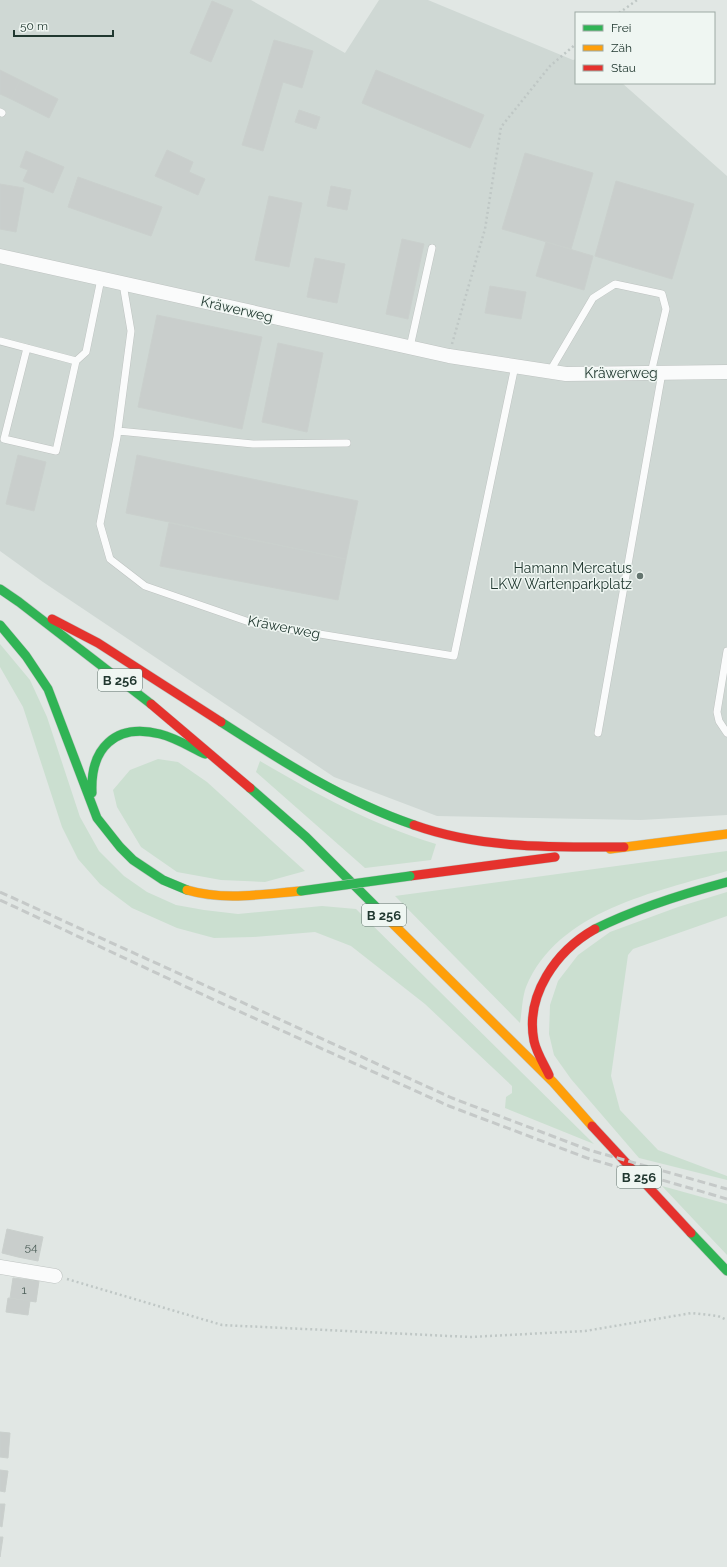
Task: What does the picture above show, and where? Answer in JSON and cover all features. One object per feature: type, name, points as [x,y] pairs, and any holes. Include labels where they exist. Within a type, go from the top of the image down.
[{"type":"main road","name":"B 256","points":[[0,589],[138,693],[306,837],[553,1082],[605,1141],[727,1271]]},
{"type":"main road","points":[[19,602],[98,643],[305,776],[359,804],[398,821],[428,831],[494,844],[528,846],[624,847]]},
{"type":"main road","points":[[0,625],[25,652],[48,689],[97,818],[108,834],[140,866],[164,881],[182,889],[215,896],[301,891],[727,834]]},
{"type":"main road","points":[[97,818],[90,782],[91,769],[95,759],[102,749],[110,741],[120,735],[141,731],[161,734],[219,761]]},
{"type":"main road","points":[[553,1082],[538,1054],[534,1038],[533,1022],[534,1006],[538,991],[553,964],[573,944],[585,935],[603,926],[675,897],[727,882]]},
{"type":"street","name":"Kräwerweg","points":[[0,256],[449,356],[566,374],[727,372]]},
{"type":"street","points":[[0,1267],[55,1276]]},
{"type":"lane","points":[[410,347],[432,248]]},
{"type":"lane","points":[[27,348],[4,439],[56,451],[76,360],[86,352],[101,279]]},
{"type":"lane","name":"Kräwerweg","points":[[123,284],[131,331],[118,431],[100,524],[110,559],[145,586],[252,623],[454,656],[515,366]]},
{"type":"lane","points":[[550,371],[594,298],[615,284],[662,294],[666,309],[657,373],[598,733]]},
{"type":"lane","points":[[0,341],[76,360]]},
{"type":"lane","points":[[118,431],[253,444],[347,443]]},
{"type":"lane","points":[[727,651],[716,712],[719,721],[727,733]]},
{"type":"path","points":[[620,12],[637,0]]},
{"type":"path","points":[[449,356],[485,229],[501,127],[550,66],[575,45]]},
{"type":"path","points":[[55,1276],[222,1325],[470,1337],[585,1331],[692,1313],[718,1316],[727,1320]]},
{"type":"shaded area","points":[[0,0],[251,0],[345,53],[379,0],[428,0],[573,60],[575,59],[575,84],[623,84],[727,176],[727,815],[641,820],[437,816],[334,777],[43,582],[0,551]]},
{"type":"green space","points":[[0,644],[30,680],[47,717],[80,817],[99,851],[124,876],[147,892],[176,905],[204,910],[238,914],[322,906],[356,909],[594,1144],[505,1108],[506,1097],[512,1093],[512,1086],[425,1004],[351,946],[315,932],[253,937],[214,938],[177,928],[132,908],[100,884],[78,859],[62,827],[23,707],[0,667]]},
{"type":"green space","points":[[158,759],[178,762],[207,782],[305,871],[265,882],[221,880],[177,872],[141,847],[117,807],[113,790],[130,770]]},
{"type":"green space","points":[[260,761],[345,808],[389,827],[436,844],[431,860],[365,868],[256,772]]},
{"type":"green space","points":[[727,851],[727,871],[670,887],[612,908],[585,922],[561,939],[541,961],[526,987],[520,1023],[395,896]]},
{"type":"green space","points":[[727,892],[727,916],[633,949],[628,955],[611,1076],[620,1110],[658,1150],[727,1176],[727,1180],[639,1158],[571,1079],[554,1055],[549,1034],[550,1005],[558,981],[578,955],[610,932],[678,907]]},
{"type":"green space","points":[[662,1186],[727,1204],[727,1255]]},
{"type":"building","points":[[212,1],[233,10],[211,62],[190,53]]},
{"type":"building","points":[[274,40],[313,51],[302,88],[283,82],[263,151],[242,145]]},
{"type":"building","points":[[0,70],[20,80],[11,99],[0,94]]},
{"type":"building","points":[[376,70],[484,115],[470,148],[362,103]]},
{"type":"building","points":[[20,80],[58,99],[49,118],[11,99]]},
{"type":"building","points":[[299,110],[320,117],[316,129],[295,122]]},
{"type":"building","points":[[167,150],[193,162],[189,172],[205,179],[198,195],[155,176]]},
{"type":"building","points":[[26,151],[64,167],[53,193],[23,181],[28,170],[20,167]]},
{"type":"building","points":[[525,153],[593,173],[571,249],[502,229]]},
{"type":"building","points":[[78,177],[162,207],[151,236],[68,207]]},
{"type":"building","points":[[616,181],[694,204],[672,279],[595,256]]},
{"type":"building","points":[[0,184],[24,188],[16,232],[0,229]]},
{"type":"building","points":[[331,186],[351,190],[347,210],[327,206]]},
{"type":"building","points":[[269,196],[302,203],[289,267],[255,260]]},
{"type":"building","points":[[402,239],[424,244],[408,319],[386,314]]},
{"type":"building","points":[[546,242],[593,256],[584,290],[536,276]]},
{"type":"building","points":[[315,258],[345,264],[337,303],[307,297]]},
{"type":"building","points":[[490,286],[526,292],[521,319],[485,313]]},
{"type":"building","points":[[157,315],[262,337],[242,429],[138,407]]},
{"type":"building","points":[[278,343],[323,353],[307,432],[262,422]]},
{"type":"building","points":[[18,455],[46,462],[34,511],[6,504]]},
{"type":"building","points":[[137,455],[358,501],[346,559],[126,513]]},
{"type":"building","points":[[169,523],[346,559],[338,600],[160,566]]},
{"type":"building","points":[[7,1229],[24,1233],[18,1257],[2,1253]]},
{"type":"building","points":[[24,1233],[43,1237],[38,1261],[18,1257]]},
{"type":"building","points":[[13,1278],[39,1281],[36,1302],[10,1298]]},
{"type":"building","points":[[8,1298],[30,1301],[28,1315],[6,1312]]},
{"type":"building","points":[[0,1432],[10,1433],[8,1458],[0,1457]]},
{"type":"building","points":[[0,1470],[8,1471],[5,1492],[0,1491]]},
{"type":"building","points":[[0,1504],[5,1504],[2,1527],[0,1526]]},
{"type":"building","points":[[0,1537],[3,1537],[0,1557]]},
{"type":"railway","points":[[0,892],[452,1098],[589,1150],[727,1189]]},
{"type":"railway","points":[[0,900],[225,1005],[449,1106],[587,1158],[727,1199]]},
{"type":"traffic: fast","points":[[0,589],[151,704]]},
{"type":"traffic: fast","points":[[0,625],[26,656],[48,689],[97,818],[120,847],[133,860],[163,880],[187,890]]},
{"type":"traffic: fast","points":[[221,722],[314,780],[363,804],[414,825]]},
{"type":"traffic: fast","points":[[92,793],[95,763],[108,742],[118,736],[130,732],[160,734],[177,740],[205,754]]},
{"type":"traffic: fast","points":[[250,788],[306,837],[385,916]]},
{"type":"traffic: fast","points":[[301,891],[410,876]]},
{"type":"traffic: fast","points":[[595,929],[627,914],[660,902],[727,882]]},
{"type":"traffic: fast","points":[[691,1233],[727,1271]]},
{"type":"traffic: slow","points":[[610,849],[727,834]]},
{"type":"traffic: slow","points":[[187,890],[229,896],[301,891]]},
{"type":"traffic: slow","points":[[385,916],[553,1082],[592,1126]]},
{"type":"traffic: jam","points":[[52,619],[98,643],[221,722]]},
{"type":"traffic: jam","points":[[151,704],[250,788]]},
{"type":"traffic: jam","points":[[414,825],[439,833],[491,843],[571,847],[624,847]]},
{"type":"traffic: jam","points":[[410,876],[555,857]]},
{"type":"traffic: jam","points":[[549,1075],[534,1041],[532,1024],[534,1007],[539,991],[546,976],[556,962],[568,949],[595,929]]},
{"type":"traffic: jam","points":[[592,1126],[691,1233]]},
{"type":"place","name":"Hamann Mercatus LKW Wartenparkplatz","points":[[640,576]]}]
